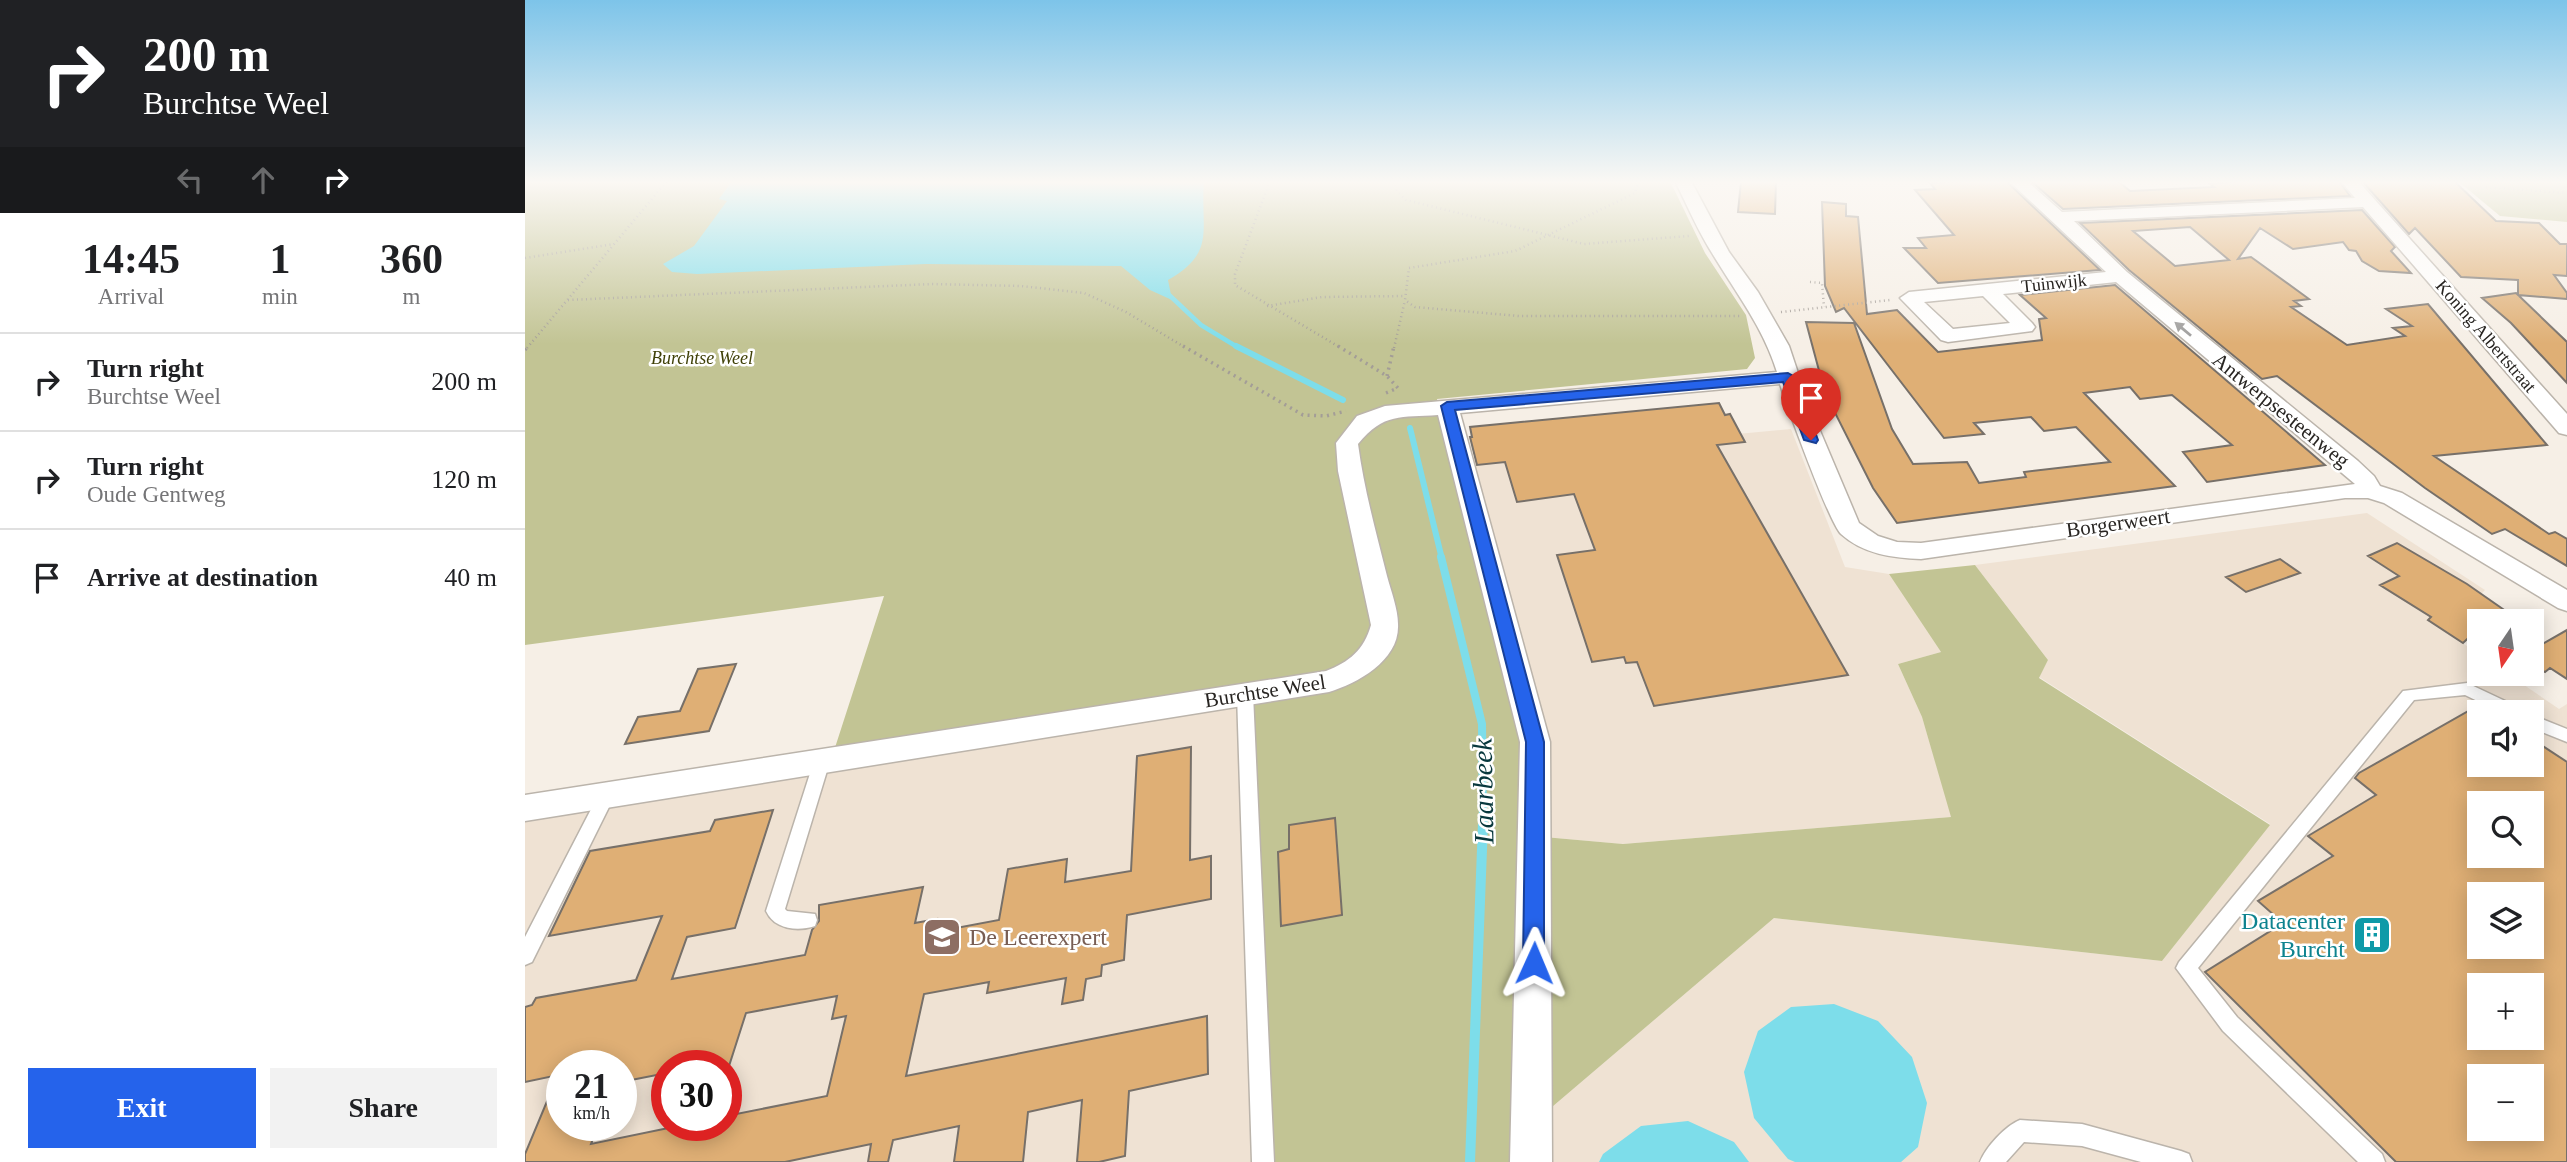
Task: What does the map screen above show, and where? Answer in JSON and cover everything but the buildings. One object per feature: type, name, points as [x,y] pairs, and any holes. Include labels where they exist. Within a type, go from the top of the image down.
[{"type":"street","points":[[1711,235],[1763,315],[1779,346],[1788,377],[1848,527],[1869,542]]},
{"type":"street","name":"Antwerpsesteenweg","points":[[2076,235],[2120,276],[2350,466],[2366,481],[2369,491]]},
{"type":"street","name":"Koning Albertstraat","points":[[2398,235],[2567,428]]},
{"type":"street","name":"Tuinwijk","points":[[1909,298],[2120,276]]},
{"type":"street","name":"Tuinwijk","points":[[1909,298],[1948,336],[2025,327],[1987,290]]},
{"type":"street","name":"Burchtse Weel","points":[[525,808],[1329,681],[1354,673],[1378,647],[1385,625],[1350,471],[1347,443],[1365,421],[1385,413],[1447,406],[1788,377]]},
{"type":"street","points":[[1447,406],[1535,742],[1531,1162]]},
{"type":"street","name":"Borgerweert","points":[[1869,542],[1896,550],[1921,551],[2345,491],[2369,491]]},
{"type":"street","points":[[2369,491],[2408,506],[2567,602]]},
{"type":"lane","points":[[2374,1162],[2230,1024],[2186,968],[2409,695],[2466,690],[2488,700]]},
{"type":"lane","points":[[1245,694],[1263,1162]]},
{"type":"lane","points":[[2544,726],[2567,736]]},
{"type":"lane","points":[[808,920],[783,919],[775,911],[822,761]]},
{"type":"lane","points":[[525,956],[531,933],[607,795]]},
{"type":"lane","points":[[1991,1162],[2020,1131],[2082,1135],[2181,1162]]},
{"type":"path","points":[[525,350],[622,235]]},
{"type":"path","points":[[1250,235],[1235,274],[1235,285],[1387,376],[1398,387],[1410,410]]},
{"type":"path","points":[[1387,376],[1409,268],[1515,251],[1545,235]]},
{"type":"path","points":[[1546,235],[1584,244],[1695,235]]},
{"type":"path","points":[[525,258],[615,244]]},
{"type":"path","points":[[1810,282],[1822,283],[1824,307]]},
{"type":"path","points":[[568,300],[932,284],[1021,286],[1084,293],[1126,312],[1276,402],[1303,415],[1326,416],[1353,407]]},
{"type":"path","points":[[1267,306],[1322,297],[1405,298],[1415,307],[1519,316],[1713,318],[1909,298]]},
{"type":"path","points":[[1375,397],[1398,387]]},
{"type":"shaded area","points":[[1791,429],[1845,567],[1889,574],[1941,652],[1898,664],[1922,717],[1952,817],[1623,844],[1522,835],[1449,461]]},
{"type":"shaded area","points":[[2367,513],[2485,590],[2445,631],[2467,646],[2467,686],[2525,686],[2559,709],[2567,704],[2567,1162],[1532,1162],[1532,1124],[1774,918],[2162,961],[2270,824],[2039,677],[2048,660],[1975,565]]},
{"type":"shaded area","name":"De Leerexpert","points":[[1245,694],[1381,1162],[525,1162],[525,808]]},
{"type":"green space","points":[[525,235],[1696,235],[1746,315],[1755,358],[1747,369],[1437,399],[1449,461],[1523,742],[1522,835],[1623,844],[1951,817],[1922,717],[1898,664],[1941,652],[1889,574],[1975,565],[2048,660],[2039,678],[2270,825],[2162,961],[1774,918],[1532,1124],[1531,1162],[1263,1162],[1245,694],[831,760],[884,596],[525,645]]},
{"type":"water","points":[[702,235],[1203,235],[1194,260],[1168,280],[1172,300],[1150,290],[1121,266],[926,264],[697,274],[672,272],[663,264],[694,246]]},
{"type":"water","points":[[1834,1004],[1878,1021],[1912,1057],[1927,1103],[1918,1147],[1901,1162],[1795,1162],[1788,1159],[1754,1118],[1744,1072],[1758,1031],[1791,1007]]},
{"type":"water","points":[[1688,1121],[1734,1142],[1749,1162],[1599,1162],[1603,1154],[1641,1126]]},
{"type":"waterway","name":"Laarbeek","points":[[1166,292],[1201,325],[1239,348]]},
{"type":"waterway","name":"Laarbeek","points":[[1236,346],[1343,400]]},
{"type":"waterway","name":"Laarbeek","points":[[1410,428],[1442,559]]},
{"type":"waterway","name":"Laarbeek","points":[[1441,557],[1482,724],[1483,823]]},
{"type":"waterway","name":"Laarbeek","points":[[1470,1162],[1483,823]]},
{"type":"place","name":"Datacenter Burcht","points":[[2372,935]]},
{"type":"place","name":"De Leerexpert","points":[[942,937]]},
{"type":"route","points":[[1534,963],[1535,742],[1447,406],[1788,377],[1811,440]]}]
